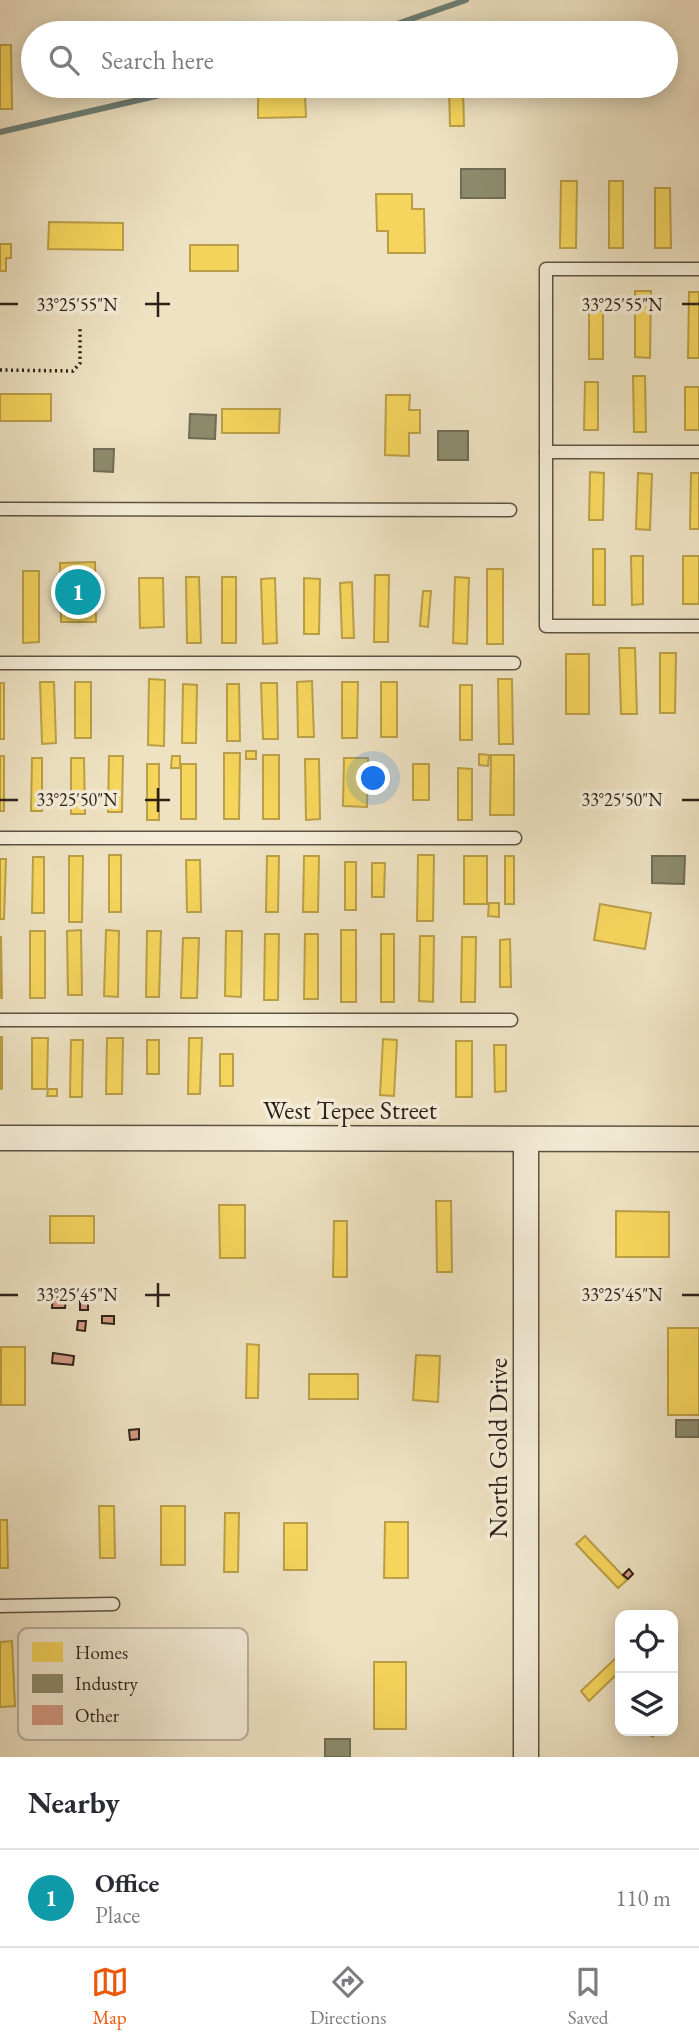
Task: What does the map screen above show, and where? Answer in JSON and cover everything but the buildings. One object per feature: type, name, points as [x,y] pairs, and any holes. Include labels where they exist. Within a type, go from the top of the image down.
[{"type":"street","name":"West Tepee Street","points":[[0,1139],[699,1139]]},
{"type":"street","name":"North Gold Drive","points":[[526,1140],[526,1757]]},
{"type":"lane","points":[[699,269],[546,269],[546,626],[699,626]]},
{"type":"lane","points":[[546,452],[699,452]]},
{"type":"lane","points":[[0,509],[510,510]]},
{"type":"lane","points":[[0,663],[514,663]]},
{"type":"lane","points":[[0,838],[515,838]]},
{"type":"lane","points":[[0,1020],[511,1020]]},
{"type":"lane","points":[[0,1606],[113,1604]]},
{"type":"path","points":[[0,370],[73,370],[80,363],[80,328]]},
{"type":"waterway","points":[[406,21],[466,0]]},
{"type":"waterway","points":[[0,132],[147,98]]},
{"type":"place","name":"Office","points":[[78,592]]}]
